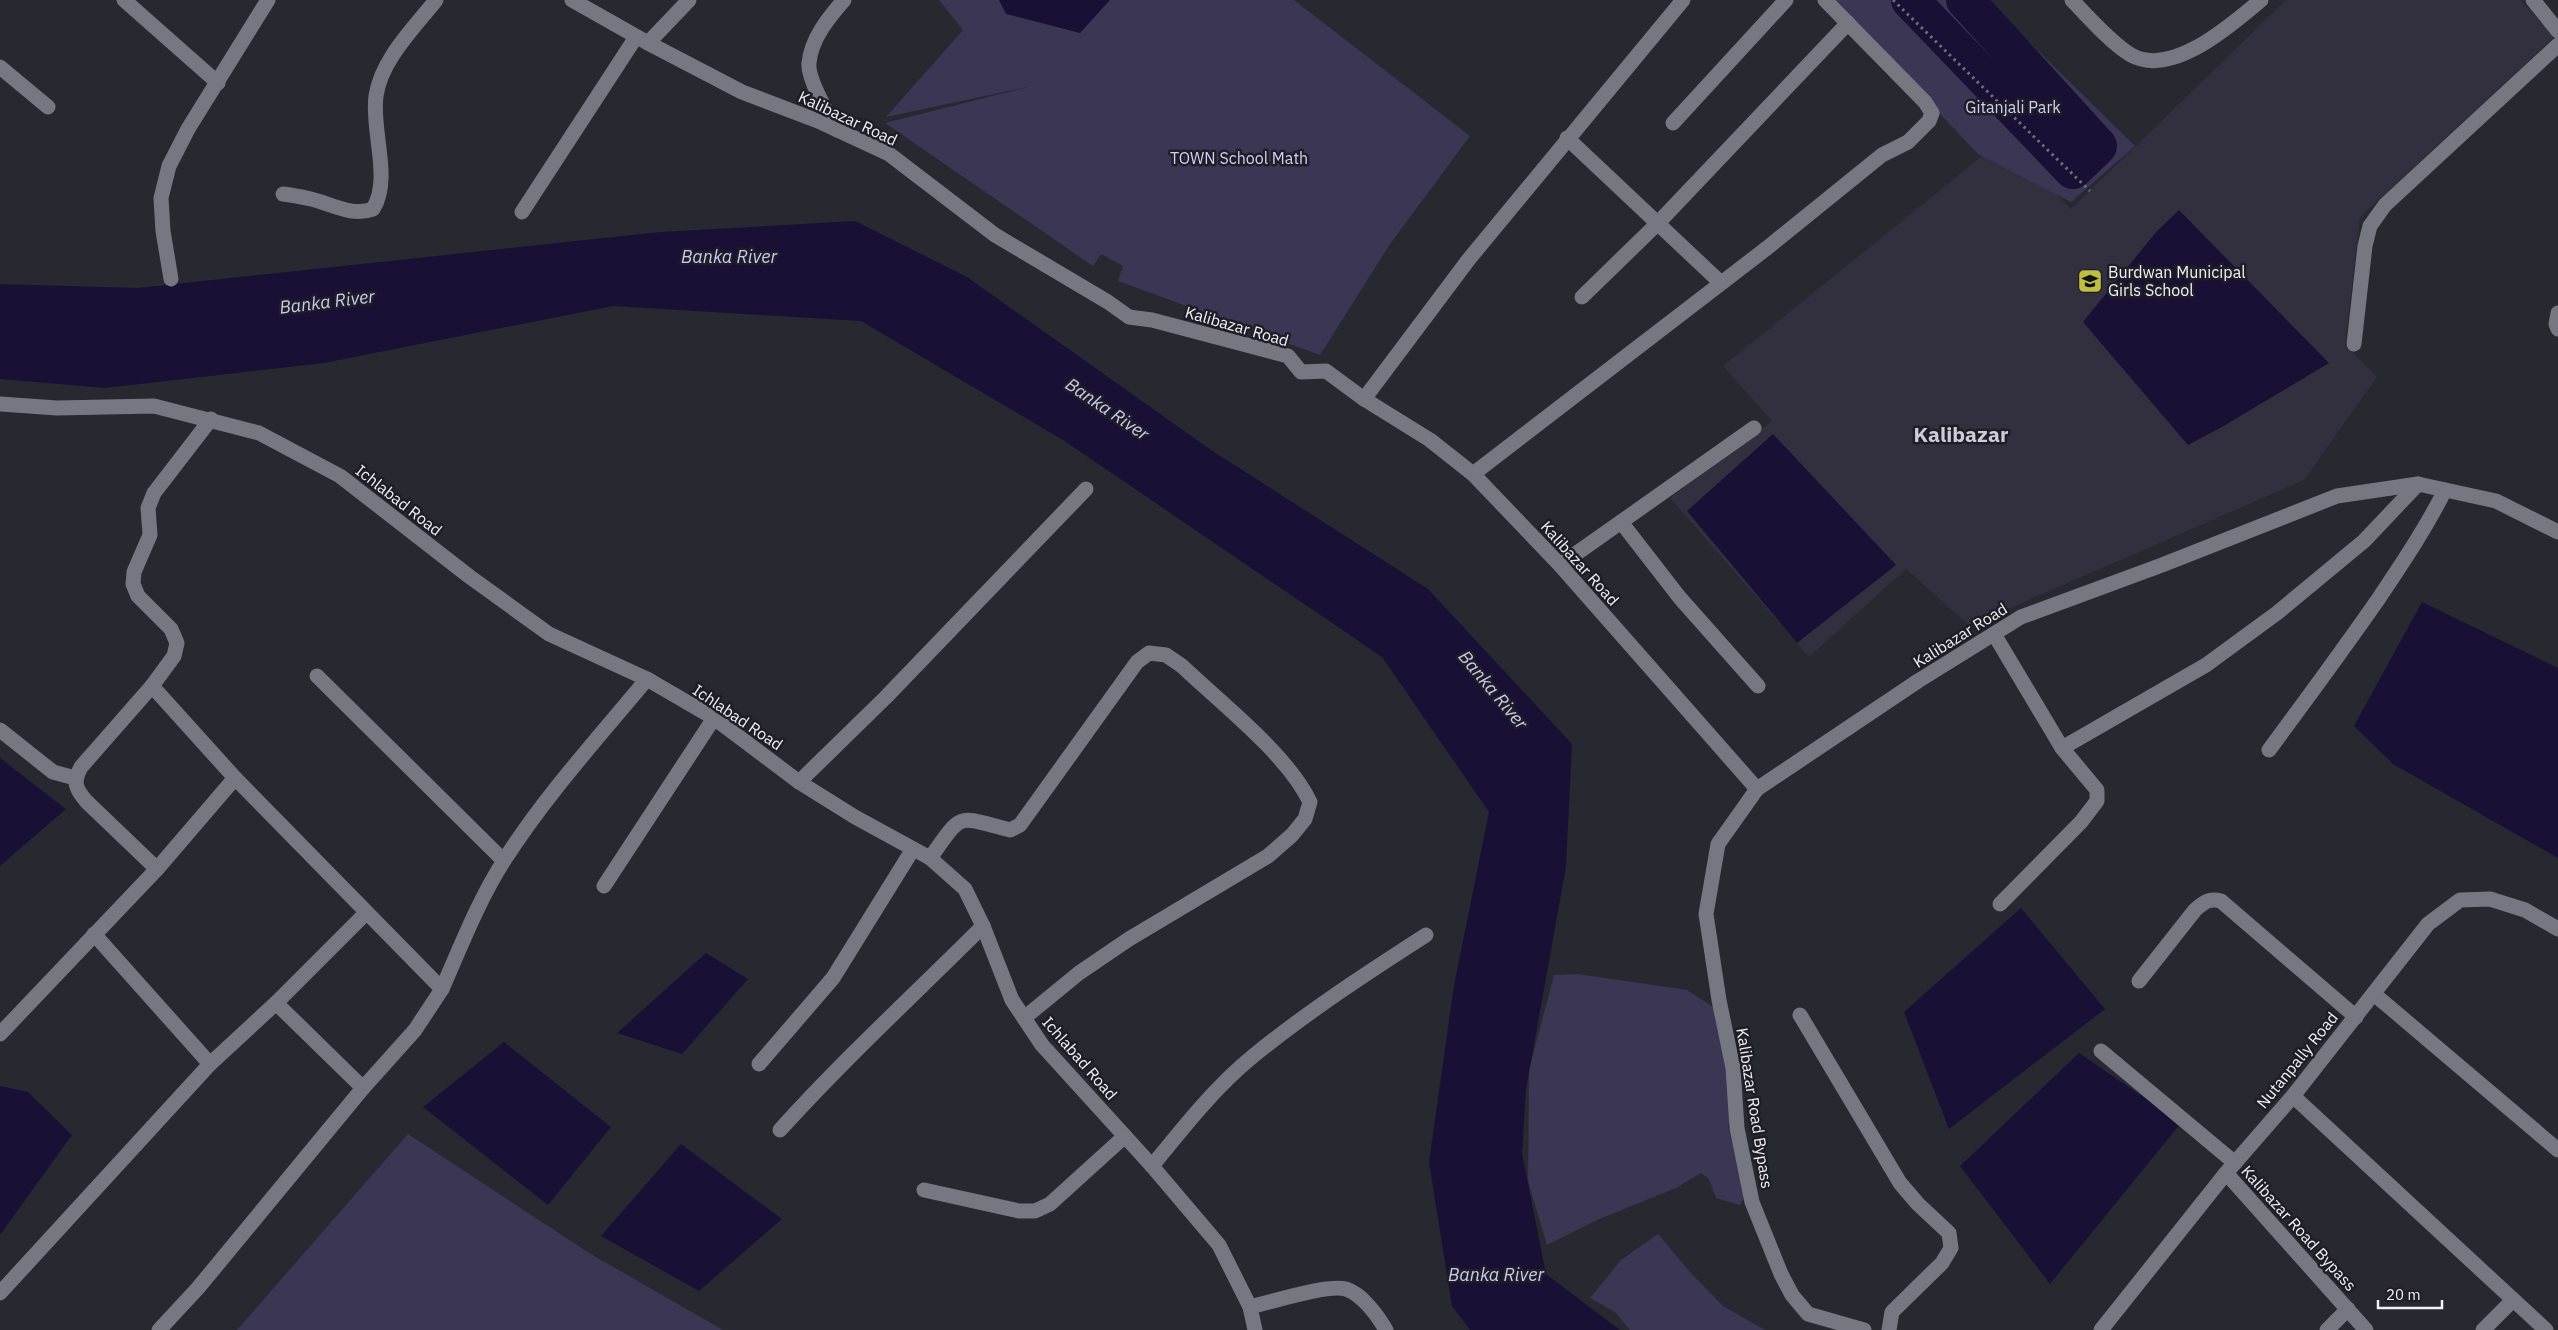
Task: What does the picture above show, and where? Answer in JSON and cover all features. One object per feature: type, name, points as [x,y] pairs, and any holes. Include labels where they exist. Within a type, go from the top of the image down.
[{"type":"street","points":[[124,0],[218,83]]},
{"type":"street","points":[[171,279],[163,231],[162,198],[169,166],[188,129],[268,0]]},
{"type":"street","points":[[283,194],[312,199],[345,210],[366,211],[373,208],[379,196],[380,162],[374,123],[376,95],[382,73],[436,0]]},
{"type":"street","name":"Kalibazar Road","points":[[572,0],[642,40],[742,92],[837,130],[889,154],[995,235],[1108,302],[1129,317],[1152,320],[1288,356],[1301,372],[1326,371],[1364,400],[1430,440],[1473,474],[1560,566],[1757,789],[1918,681],[2021,617],[2162,565],[2337,496],[2418,484],[2496,501],[2558,532]]},
{"type":"street","points":[[522,212],[642,40],[689,0]]},
{"type":"street","points":[[837,130],[819,98],[808,64],[823,23],[844,0]]},
{"type":"street","points":[[1364,400],[1469,259],[1567,138],[1683,0]]},
{"type":"street","points":[[1673,123],[1786,0]]},
{"type":"street","points":[[1473,474],[1882,155],[1908,142],[1929,121],[1932,113],[1925,102],[1826,0]]},
{"type":"street","points":[[2072,0],[2130,55],[2151,62],[2176,57],[2219,34],[2261,0]]},
{"type":"street","points":[[2533,0],[2558,31]]},
{"type":"street","points":[[1582,297],[1658,223],[1848,23]]},
{"type":"street","points":[[2354,344],[2365,246],[2370,226],[2385,205],[2558,45]]},
{"type":"street","points":[[0,67],[48,107]]},
{"type":"street","points":[[1567,138],[1720,283]]},
{"type":"street","points":[[2558,313],[2556,324],[2558,329]]},
{"type":"street","name":"Ichlabad Road","points":[[0,404],[57,408],[154,406],[259,433],[340,476],[470,578],[550,634],[647,679],[714,718],[799,782],[930,858],[965,889],[983,926],[1012,1000],[1042,1045],[1152,1166],[1219,1245],[1250,1307],[1255,1330]]},
{"type":"street","points":[[157,869],[86,801],[76,788],[75,778],[81,767],[152,686],[174,656],[177,643],[171,629],[138,596],[134,584],[134,572],[150,535],[148,508],[154,493],[211,420]]},
{"type":"street","points":[[1560,566],[1754,428]]},
{"type":"street","points":[[2062,748],[2206,665],[2269,619],[2364,541],[2418,484]]},
{"type":"street","points":[[799,782],[886,697],[1086,489]]},
{"type":"street","points":[[2269,750],[2339,656],[2408,555],[2429,523],[2445,490]]},
{"type":"street","points":[[1621,522],[1680,598],[1758,686]]},
{"type":"street","points":[[1994,634],[2062,748],[2097,790],[2097,800],[2081,822],[2000,904]]},
{"type":"street","points":[[930,858],[954,826],[964,819],[977,820],[1010,830],[1020,824],[1137,662],[1149,653],[1166,655],[1182,666],[1276,755],[1302,785],[1310,802],[1304,820],[1292,835],[1274,851],[1129,939],[1079,973],[1024,1018]]},
{"type":"street","points":[[317,676],[503,860]]},
{"type":"street","points":[[159,1330],[198,1288],[363,1088],[416,1030],[442,989],[480,903],[503,860],[533,817],[647,679]]},
{"type":"street","points":[[152,686],[234,778],[442,989]]},
{"type":"street","points":[[604,886],[714,718]]},
{"type":"street","points":[[0,730],[53,772],[75,778]]},
{"type":"street","points":[[0,1034],[157,869],[234,778]]},
{"type":"street","name":"Kalibazar Road Bypass","points":[[1757,789],[1718,844],[1706,914],[1719,1000],[1734,1068],[1737,1128],[1752,1202],[1781,1274],[1792,1295],[1808,1314],[1864,1330]]},
{"type":"street","points":[[759,1064],[833,978],[913,849]]},
{"type":"street","points":[[2139,981],[2195,910],[2204,902],[2213,899],[2222,901],[2356,1017]]},
{"type":"street","name":"Nutanpally Road","points":[[2104,1329],[2230,1168],[2292,1096],[2428,924],[2460,900],[2490,899],[2525,910],[2558,929]]},
{"type":"street","points":[[0,1293],[210,1064],[276,1004],[366,914]]},
{"type":"street","points":[[780,1130],[852,1053],[891,1019],[983,926]]},
{"type":"street","points":[[94,934],[210,1064]]},
{"type":"street","points":[[1152,1166],[1210,1099],[1251,1058],[1349,984],[1426,935]]},
{"type":"street","points":[[2374,994],[2558,1150]]},
{"type":"street","points":[[276,1004],[363,1088]]},
{"type":"street","points":[[1800,1015],[1900,1183],[1918,1204],[1949,1234],[1951,1248],[1942,1264],[1892,1312],[1889,1330]]},
{"type":"street","name":"Kalibazar Road Bypass","points":[[2101,1051],[2230,1168],[2366,1330]]},
{"type":"street","points":[[2292,1096],[2546,1330]]},
{"type":"street","points":[[924,1190],[1002,1208],[1035,1211],[1050,1204],[1125,1136]]},
{"type":"street","points":[[1250,1307],[1333,1288],[1347,1289],[1364,1301],[1386,1330]]},
{"type":"street","points":[[2483,1330],[2513,1300]]},
{"type":"street","points":[[2327,1330],[2348,1309]]},
{"type":"path","points":[[1893,0],[2090,191]]},
{"type":"shaded area","name":"Burdwan Municipal Girls School","points":[[2286,0],[2521,0],[2554,37],[2360,217],[2345,345],[2377,377],[2304,480],[2008,609],[1972,628],[1906,569],[1809,657],[1670,498],[1772,421],[1723,366],[2003,139],[2071,209]]},
{"type":"green space","name":"TOWN School Math","points":[[939,0],[1294,0],[1470,136],[1390,244],[1320,355],[1118,281],[1123,266],[1101,254],[1093,266],[885,123],[1032,86],[886,117],[963,30]]},
{"type":"green space","name":"Gitanjali Park","points":[[1832,0],[1986,0],[2135,146],[2071,202],[1978,154]]},
{"type":"green space","points":[[1578,974],[1687,990],[1713,1007],[1736,1107],[1728,1126],[1745,1196],[1740,1205],[1716,1198],[1709,1179],[1701,1173],[1676,1188],[1597,1220],[1547,1245],[1528,1181],[1529,1070],[1554,975]]},
{"type":"green space","points":[[408,1134],[589,1253],[723,1330],[237,1330]]},
{"type":"green space","points":[[1658,1234],[1690,1272],[1723,1306],[1765,1330],[1630,1330],[1615,1312],[1590,1298],[1621,1260]]},
{"type":"water","points":[[999,0],[1110,0],[1080,33],[1006,14]]},
{"type":"water","points":[[2179,210],[2329,363],[2222,427],[2188,445],[2083,322],[2157,231]]},
{"type":"water","name":"Banka River","points":[[855,221],[967,277],[1211,450],[1428,589],[1572,744],[1566,867],[1526,1089],[1522,1153],[1546,1274],[1620,1330],[1470,1330],[1452,1306],[1429,1162],[1454,985],[1489,812],[1382,657],[1063,440],[861,321],[613,306],[324,363],[105,388],[0,379],[0,284],[138,288],[660,232]]},
{"type":"water","points":[[1773,434],[1896,565],[1797,643],[1687,511]]},
{"type":"water","points":[[2422,602],[2558,668],[2558,858],[2393,764],[2354,726]]},
{"type":"water","points":[[0,758],[66,809],[0,866]]},
{"type":"water","points":[[2021,908],[2105,1009],[1949,1129],[1904,1012]]},
{"type":"water","points":[[706,953],[748,979],[682,1054],[617,1033]]},
{"type":"water","points":[[504,1042],[611,1127],[548,1205],[423,1107]]},
{"type":"water","points":[[2079,1053],[2181,1123],[2050,1284],[1960,1166]]},
{"type":"water","points":[[0,1086],[28,1092],[72,1135],[0,1235]]},
{"type":"water","points":[[681,1144],[782,1219],[699,1291],[601,1236]]},
{"type":"waterway","points":[[1910,0],[2073,170],[2098,146],[1965,0]]},
{"type":"place","name":"Burdwan Municipal Girls School","points":[[2090,281]]},
{"type":"district","name":"Kalibazar","points":[[1961,435]]}]
